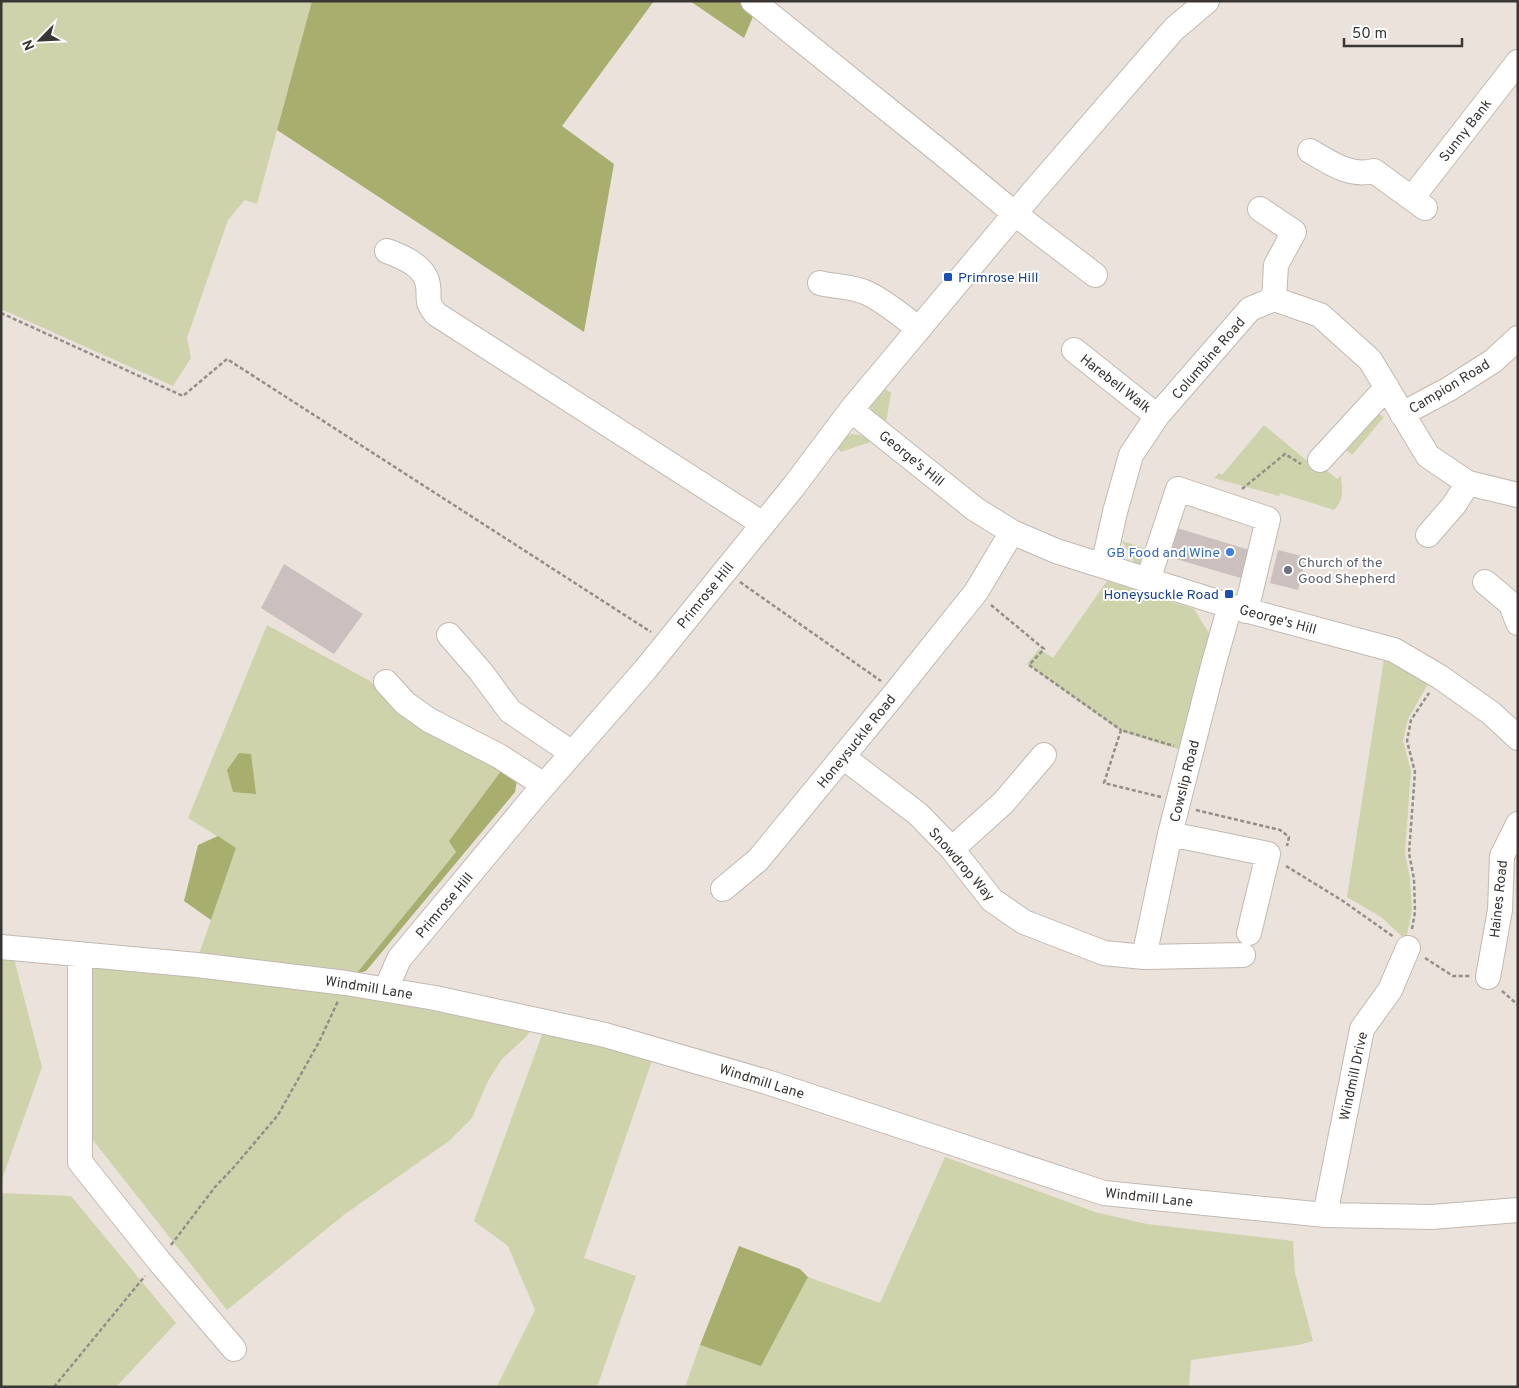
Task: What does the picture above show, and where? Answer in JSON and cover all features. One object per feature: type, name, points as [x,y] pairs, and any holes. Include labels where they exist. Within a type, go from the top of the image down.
[{"type":"street","points":[[753,1],[1015,214],[1095,275]]},
{"type":"street","name":"Primrose Hill","points":[[386,989],[399,959],[544,785],[667,642],[919,329],[1174,29],[1207,1]]},
{"type":"street","name":"Sunny Bank","points":[[1310,151],[1344,170],[1361,173],[1374,171],[1419,203],[1518,62]]},
{"type":"street","points":[[1260,209],[1294,232],[1276,265],[1274,299],[1320,315],[1370,360],[1428,456],[1468,483],[1518,494]]},
{"type":"street","points":[[387,251],[412,262],[426,278],[428,305],[436,314],[763,524]]},
{"type":"street","points":[[820,283],[866,293],[888,305],[919,329]]},
{"type":"street","name":"Columbine Road","points":[[1104,566],[1115,512],[1131,455],[1157,416],[1250,309],[1274,299]]},
{"type":"street","name":"Campion Road","points":[[1402,414],[1449,389],[1494,361],[1518,338]]},
{"type":"street","name":"Harebell Walk","points":[[1074,350],[1157,416]]},
{"type":"street","points":[[1320,460],[1386,387]]},
{"type":"street","name":"George's Hill","points":[[852,410],[975,509],[1012,532],[1056,551],[1238,608],[1394,650],[1440,677],[1491,713],[1518,738]]},
{"type":"street","points":[[1428,535],[1454,505],[1468,483]]},
{"type":"street","points":[[1148,580],[1178,489],[1223,504]]},
{"type":"street","name":"Cowslip Road","points":[[1144,957],[1170,834],[1184,805],[1191,751],[1213,666],[1238,608],[1268,519],[1223,504]]},
{"type":"street","name":"Honeysuckle Road","points":[[723,889],[758,860],[896,692],[976,592],[1012,532]]},
{"type":"street","points":[[1485,582],[1512,604],[1518,623]]},
{"type":"street","points":[[449,635],[481,672],[510,711],[572,754]]},
{"type":"street","points":[[386,682],[405,703],[429,720],[499,756],[544,785]]},
{"type":"street","points":[[952,849],[1003,803],[1044,756]]},
{"type":"street","name":"Snowdrop Way","points":[[843,757],[918,814],[952,849],[992,900],[1024,922],[1104,953],[1144,957],[1246,944],[1268,854],[1170,834]]},
{"type":"street","name":"Haines Road","points":[[1488,977],[1500,910],[1502,856],[1518,824]]},
{"type":"street","name":"Windmill Lane","points":[[1,946],[197,965],[346,983],[435,998],[606,1035],[767,1082],[1104,1193],[1325,1215],[1432,1217],[1518,1210]]},
{"type":"street","name":"Windmill Drive","points":[[1325,1215],[1362,1029],[1390,990],[1408,948]]},
{"type":"street","points":[[80,954],[80,1162],[159,1261],[234,1348]]},
{"type":"path","points":[[1,313],[182,396],[228,358],[667,642]]},
{"type":"path","points":[[1223,504],[1285,454],[1312,470],[1320,460]]},
{"type":"path","points":[[725,571],[896,692]]},
{"type":"path","points":[[990,604],[1044,649],[1029,665],[1121,730],[1191,751]]},
{"type":"path","points":[[1408,948],[1415,912],[1414,879],[1409,853],[1415,772],[1407,741],[1411,720],[1440,677]]},
{"type":"path","points":[[1121,730],[1104,783],[1280,830],[1289,837],[1286,852]]},
{"type":"path","points":[[1284,859],[1286,867],[1344,901],[1408,948],[1453,976],[1488,977],[1518,1005]]},
{"type":"path","points":[[54,1387],[141,1280],[159,1261],[215,1186],[234,1167],[278,1115],[319,1042],[346,983]]},
{"type":"green space","points":[[1,1],[312,1],[257,204],[245,200],[228,220],[187,338],[191,358],[173,386],[1,309]]},
{"type":"green space","points":[[312,1],[654,1],[562,126],[614,164],[584,332],[277,130]]},
{"type":"green space","points":[[690,1],[751,1],[757,7],[744,38]]},
{"type":"green space","points":[[882,387],[891,393],[885,429],[875,418],[871,409],[876,394]]},
{"type":"green space","points":[[1375,412],[1384,417],[1352,455],[1345,449]]},
{"type":"green space","points":[[1264,425],[1312,465],[1315,461],[1337,479],[1341,476],[1341,498],[1334,510],[1280,493],[1279,496],[1214,478],[1219,473],[1222,475]]},
{"type":"green space","points":[[852,434],[866,436],[873,440],[841,452],[834,444]]},
{"type":"green space","points":[[1122,541],[1149,550],[1144,567],[1135,563]]},
{"type":"green space","points":[[1107,581],[1194,609],[1212,638],[1181,750],[1122,732],[1027,664],[1039,649],[1053,658]]},
{"type":"green space","points":[[267,625],[370,681],[402,714],[501,771],[450,840],[456,852],[356,974],[198,957],[236,848],[188,818]]},
{"type":"green space","points":[[1384,659],[1428,684],[1408,719],[1403,741],[1411,771],[1405,852],[1410,879],[1412,910],[1406,940],[1381,917],[1347,897]]},
{"type":"green space","points":[[239,753],[251,754],[256,794],[233,792],[227,770]]},
{"type":"green space","points":[[501,771],[517,780],[515,792],[366,971],[356,974],[456,852],[449,841]]},
{"type":"green space","points":[[218,836],[236,848],[211,920],[184,901],[198,845]]},
{"type":"green space","points":[[1,958],[14,959],[42,1067],[1,1182]]},
{"type":"green space","points":[[93,966],[352,995],[531,1030],[502,1059],[488,1081],[472,1118],[449,1141],[345,1214],[227,1310],[92,1139]]},
{"type":"green space","points":[[543,1032],[654,1055],[584,1258],[636,1276],[597,1387],[497,1386],[535,1310],[508,1246],[474,1221]]},
{"type":"green space","points":[[945,1157],[1095,1212],[1147,1224],[1293,1241],[1295,1273],[1313,1341],[1298,1345],[1191,1360],[1189,1387],[685,1387],[700,1345],[761,1365],[808,1277],[880,1303]]},
{"type":"green space","points":[[1,1193],[71,1196],[176,1323],[116,1387],[1,1387]]},
{"type":"green space","points":[[739,1246],[800,1269],[808,1277],[761,1366],[700,1345]]},
{"type":"building","points":[[1177,528],[1253,551],[1244,579],[1169,557]]},
{"type":"building","name":"Church of the Good Shepherd","points":[[1278,550],[1306,557],[1298,590],[1270,583]]},
{"type":"building","points":[[284,564],[363,614],[334,654],[261,608]]},
{"type":"place","name":"Primrose Hill","points":[[948,277]]},
{"type":"place","name":"GB Food and Wine","points":[[1230,552]]},
{"type":"place","name":"Church of the Good Shepherd","points":[[1288,570]]},
{"type":"place","name":"Honeysuckle Road","points":[[1229,594]]}]
